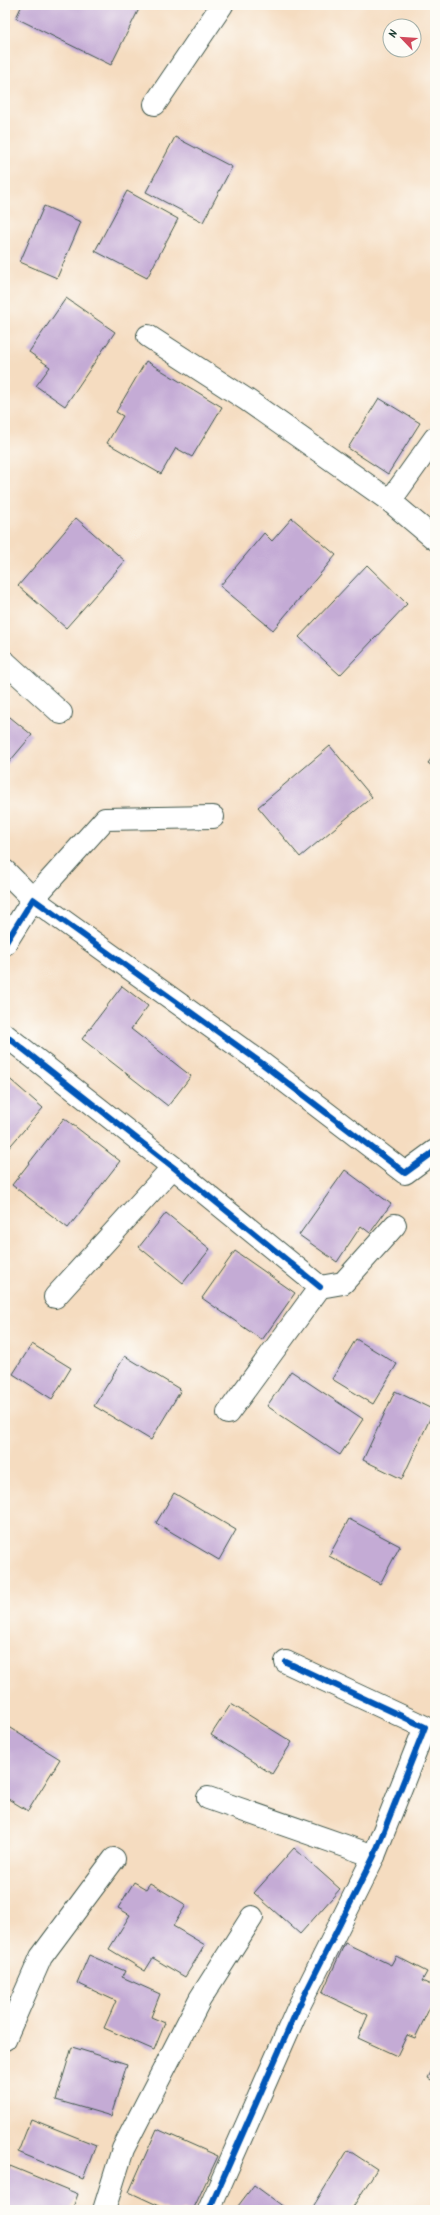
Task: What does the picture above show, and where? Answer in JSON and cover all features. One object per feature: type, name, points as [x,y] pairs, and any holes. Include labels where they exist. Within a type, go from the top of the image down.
[{"type":"street","points":[[155,104],[222,5]]},
{"type":"street","points":[[148,336],[247,400],[390,501],[435,539]]},
{"type":"street","points":[[390,501],[435,438]]},
{"type":"street","points":[[5,662],[61,714]]},
{"type":"street","points":[[5,944],[33,898],[105,819],[212,817]]},
{"type":"street","points":[[5,870],[33,898],[260,1062],[406,1173],[435,1151]]},
{"type":"street","points":[[5,1035],[173,1167],[320,1287]]},
{"type":"street","points":[[55,1297],[173,1167]]},
{"type":"street","points":[[228,1413],[320,1287],[343,1283],[395,1225]]},
{"type":"street","points":[[209,2210],[298,2008],[374,1856],[425,1728],[286,1662]]},
{"type":"street","points":[[208,1798],[374,1856]]},
{"type":"street","points":[[5,2039],[41,1956],[114,1859]]},
{"type":"street","points":[[104,2210],[123,2149],[200,1999],[252,1917]]},
{"type":"building","points":[[22,5],[141,5],[111,65],[16,18]]},
{"type":"building","points":[[175,137],[232,167],[203,222],[146,192]]},
{"type":"building","points":[[127,191],[178,219],[147,278],[95,251]]},
{"type":"building","points":[[44,206],[81,222],[57,278],[20,262]]},
{"type":"building","points":[[66,298],[115,332],[65,406],[36,386],[50,367],[29,352]]},
{"type":"building","points":[[146,361],[222,407],[192,457],[176,448],[161,474],[107,443],[123,416],[116,412]]},
{"type":"building","points":[[379,398],[420,423],[388,474],[348,448]]},
{"type":"building","points":[[76,518],[125,561],[66,628],[18,586]]},
{"type":"building","points":[[292,518],[336,555],[273,630],[220,586],[264,533],[272,541]]},
{"type":"building","points":[[367,565],[407,604],[340,675],[299,637]]},
{"type":"building","points":[[5,713],[32,735],[5,767]]},
{"type":"building","points":[[330,746],[372,797],[300,857],[258,807]]},
{"type":"building","points":[[435,754],[435,768],[428,763]]},
{"type":"building","points":[[122,986],[148,1006],[131,1029],[191,1076],[168,1106],[82,1039]]},
{"type":"building","points":[[5,1075],[43,1108],[5,1152]]},
{"type":"building","points":[[64,1118],[120,1161],[68,1228],[12,1185]]},
{"type":"building","points":[[345,1170],[391,1204],[370,1233],[361,1226],[337,1262],[299,1235]]},
{"type":"building","points":[[166,1213],[210,1249],[183,1283],[139,1247]]},
{"type":"building","points":[[235,1251],[295,1293],[262,1340],[202,1298]]},
{"type":"building","points":[[356,1339],[397,1364],[373,1404],[332,1379]]},
{"type":"building","points":[[32,1344],[71,1368],[52,1399],[13,1374]]},
{"type":"building","points":[[125,1356],[181,1390],[151,1440],[94,1406]]},
{"type":"building","points":[[291,1371],[363,1419],[340,1455],[267,1406]]},
{"type":"building","points":[[395,1391],[434,1410],[402,1479],[363,1460]]},
{"type":"building","points":[[174,1493],[236,1530],[219,1560],[156,1523]]},
{"type":"building","points":[[349,1519],[400,1546],[380,1584],[329,1556]]},
{"type":"building","points":[[231,1704],[292,1742],[272,1774],[211,1735]]},
{"type":"building","points":[[5,1725],[60,1759],[28,1811],[5,1797]]},
{"type":"building","points":[[294,1848],[340,1889],[300,1934],[254,1893]]},
{"type":"building","points":[[134,1882],[146,1889],[150,1883],[186,1905],[173,1926],[205,1945],[185,1977],[153,1958],[145,1971],[109,1949],[130,1915],[118,1908]]},
{"type":"building","points":[[345,1943],[391,1965],[396,1956],[427,1972],[422,1981],[435,1987],[435,1997],[415,2038],[407,2035],[397,2056],[358,2038],[368,2015],[322,1993]]},
{"type":"building","points":[[89,1955],[125,1971],[122,1977],[160,1994],[151,2017],[165,2023],[154,2050],[104,2028],[116,2001],[77,1983]]},
{"type":"building","points":[[72,2047],[127,2064],[111,2116],[56,2100]]},
{"type":"building","points":[[435,2064],[435,2082],[428,2078]]},
{"type":"building","points":[[31,2119],[96,2145],[83,2179],[18,2152]]},
{"type":"building","points":[[157,2129],[218,2156],[193,2210],[168,2210],[129,2192]]},
{"type":"building","points":[[348,2150],[377,2169],[351,2210],[311,2210]]},
{"type":"building","points":[[10,2166],[78,2194],[72,2210],[15,2210],[5,2206],[5,2179]]},
{"type":"building","points":[[254,2185],[288,2210],[235,2210]]},
{"type":"cycle path","points":[[5,944],[33,899],[260,1062],[405,1173],[435,1151]]},
{"type":"cycle path","points":[[5,1035],[173,1167],[320,1287]]},
{"type":"cycle path","points":[[209,2210],[298,2008],[374,1856],[425,1727],[286,1662]]}]
